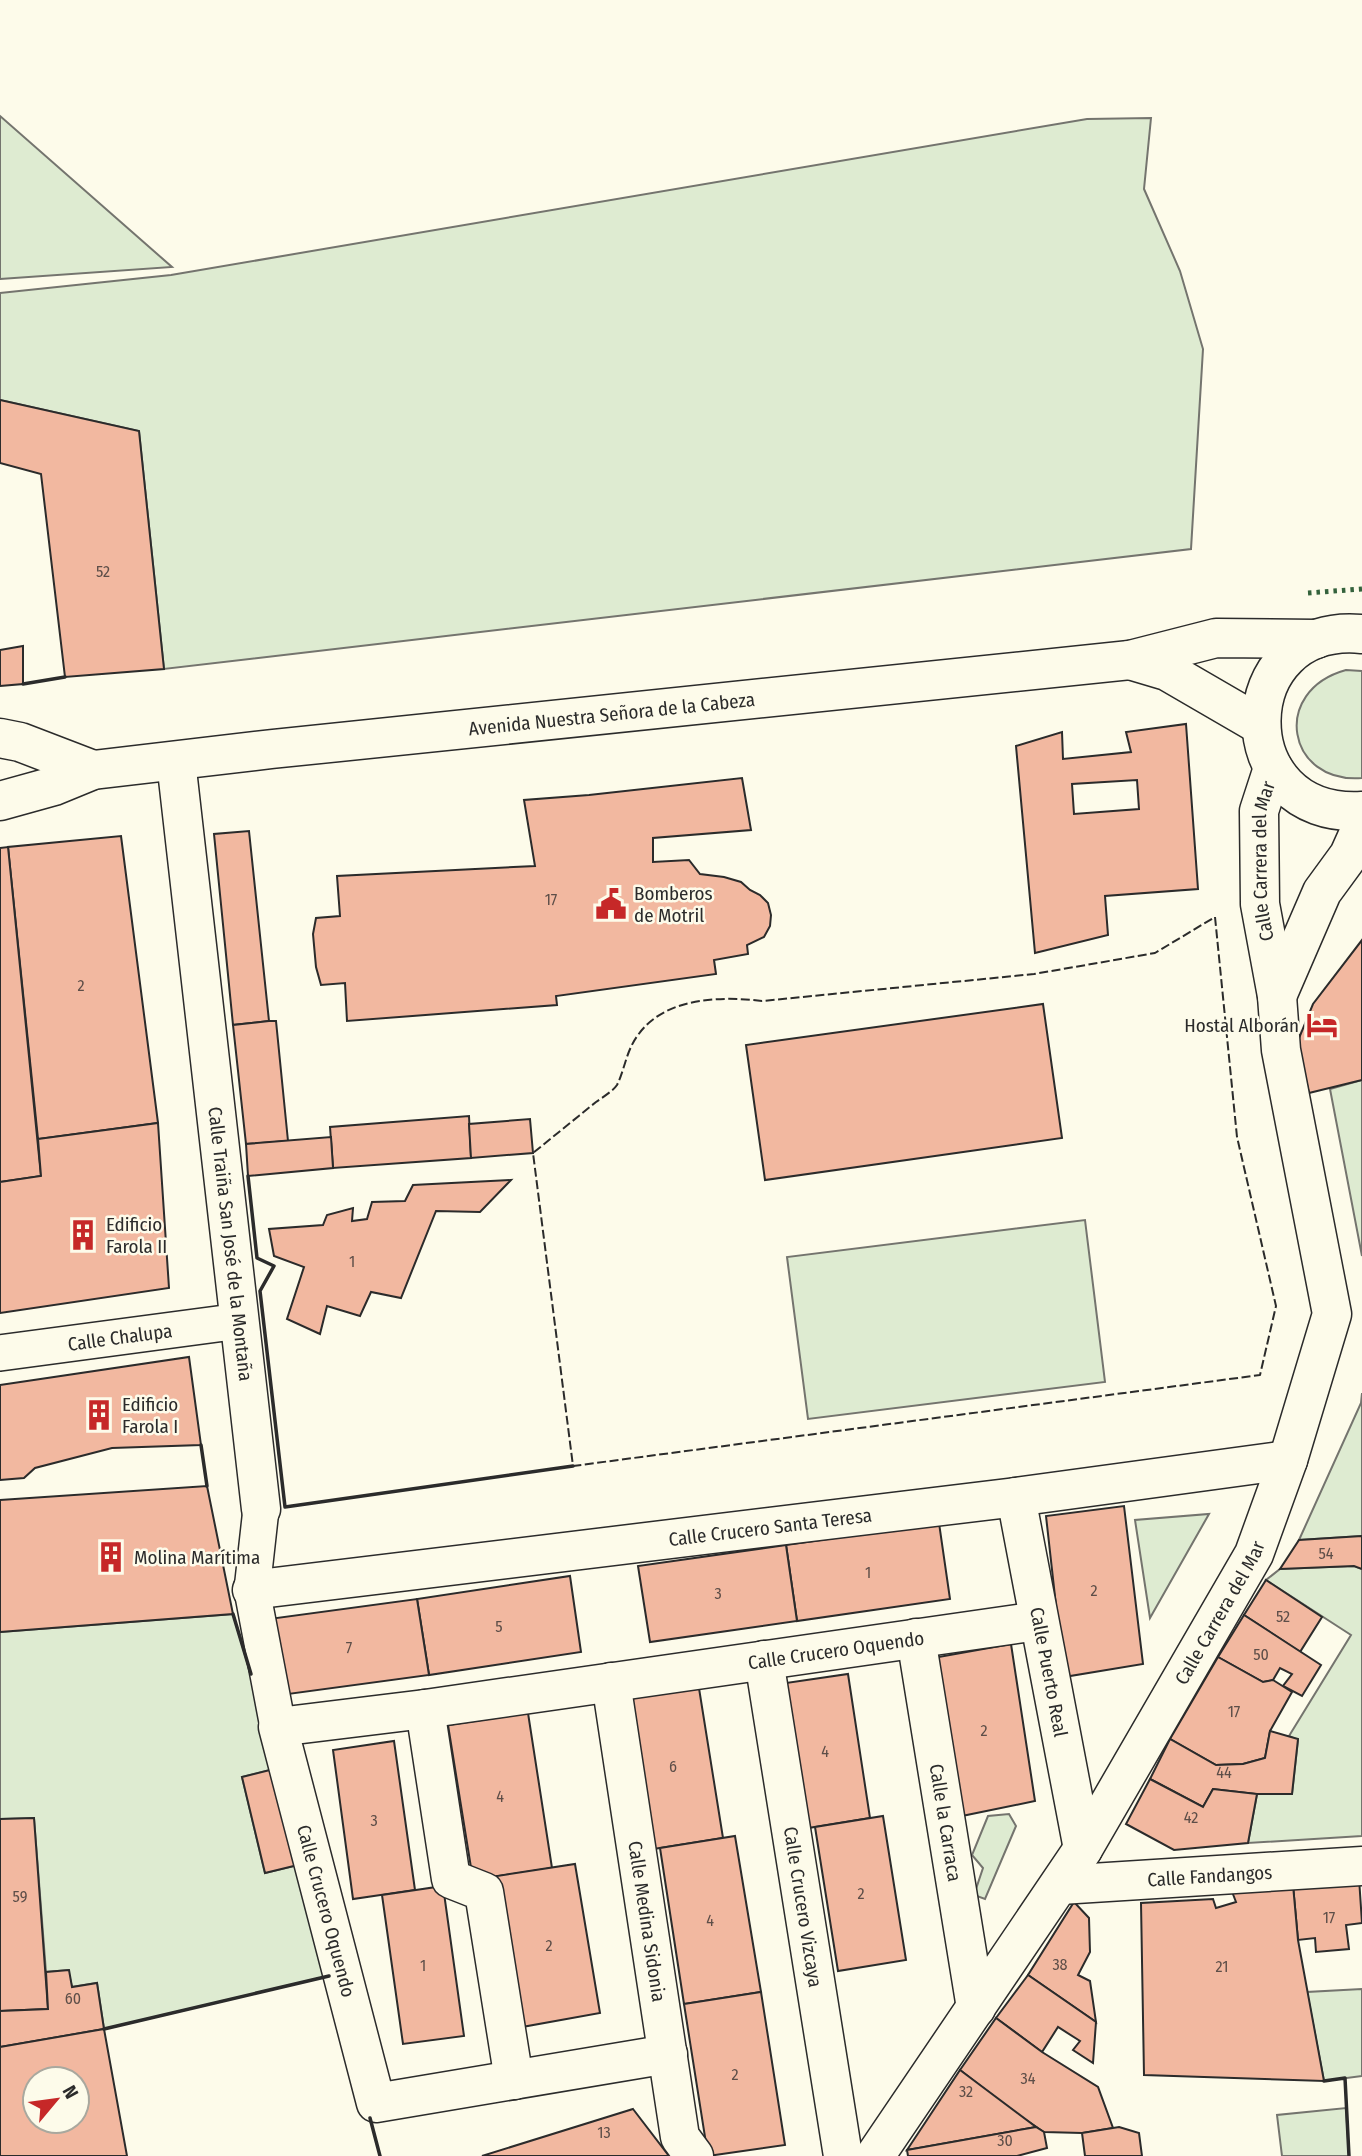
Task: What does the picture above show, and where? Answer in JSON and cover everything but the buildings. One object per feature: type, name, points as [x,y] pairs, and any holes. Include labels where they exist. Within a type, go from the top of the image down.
[{"type":"main road","points":[[1362,634],[1344,632],[1316,639],[1293,652],[1274,673],[1264,698],[1260,725],[1264,747],[1273,768],[1291,790],[1314,805],[1341,812],[1362,810]]},
{"type":"main road","name":"Avenida Nuestra Señora de la Cabeza","points":[[0,801],[54,786],[93,770],[1130,660],[1216,638],[1316,639]]},
{"type":"main road","name":"Avenida Nuestra Señora de la Cabeza","points":[[1130,660],[1167,671],[1260,725]]},
{"type":"main road","name":"Avenida Nuestra Señora de la Cabeza","points":[[0,738],[20,742],[93,770]]},
{"type":"main road","name":"Calle Traiña San José de la Montaña","points":[[176,761],[261,1509]]},
{"type":"main road","name":"Calle Carrera del Mar","points":[[886,2149],[976,2008],[1083,1849],[1254,1554],[1288,1460],[1332,1314],[1281,1050],[1277,996],[1260,904],[1259,810],[1273,768]]},
{"type":"main road","name":"Calle Carrera del Mar","points":[[1277,996],[1322,892],[1349,855],[1362,826]]},
{"type":"main road","name":"Calle Crucero Santa Teresa","points":[[252,1590],[1016,1497],[1288,1460]]},
{"type":"main road","name":"Calle Puerto Real","points":[[1016,1497],[1083,1849]]},
{"type":"main road","name":"Calle Crucero Oquendo","points":[[668,2054],[376,2103],[278,1727],[425,1709],[1038,1620]]},
{"type":"main road","name":"Calle la Carraca","points":[[916,1638],[976,2008]]},
{"type":"main road","name":"Calle Crucero Vizcaya","points":[[764,1660],[843,2156]]},
{"type":"main road","name":"Calle Medina Sidonia","points":[[611,1682],[680,2137],[694,2156]]},
{"type":"main road","points":[[425,1709],[451,1879],[484,1892],[514,2080]]},
{"type":"main road","name":"Calle Fandangos","points":[[1059,1885],[1362,1866]]},
{"type":"street","name":"Calle Chalupa","points":[[0,1353],[240,1321]]},
{"type":"street","name":"Calle Traiña San José de la Montaña","points":[[261,1509],[252,1590],[278,1727]]},
{"type":"green space","points":[[0,116],[172,267],[0,279]]},
{"type":"green space","points":[[1151,118],[1144,189],[1180,271],[1203,349],[1191,549],[164,669],[139,431],[0,400],[0,293],[171,275],[1087,119]]},
{"type":"green space","points":[[1346,670],[1362,671],[1362,778],[1337,776],[1317,767],[1304,752],[1297,734],[1298,715],[1306,697],[1322,681]]},
{"type":"green space","points":[[1362,1080],[1362,1256],[1330,1089]]},
{"type":"green space","points":[[1085,1220],[1105,1382],[808,1419],[787,1257]]},
{"type":"green space","points":[[1362,1393],[1362,1536],[1299,1540],[1361,1403]]},
{"type":"green space","points":[[1209,1514],[1150,1618],[1135,1520]]},
{"type":"green space","points":[[1354,1566],[1362,1569],[1362,1836],[1248,1843],[1257,1794],[1292,1794],[1298,1740],[1289,1736],[1351,1635],[1266,1580],[1280,1569]]},
{"type":"green space","points":[[233,1614],[278,1768],[242,1777],[265,1873],[302,1864],[333,1975],[104,2029],[97,1983],[72,1987],[68,1970],[46,1972],[34,1818],[0,1819],[0,1632]]},
{"type":"green space","points":[[1009,1814],[1016,1826],[985,1899],[974,1895],[983,1868],[972,1855],[988,1816]]},
{"type":"green space","points":[[1362,1989],[1362,2076],[1324,2081],[1307,1992]]},
{"type":"green space","points":[[1346,2108],[1349,2156],[1282,2156],[1277,2115]]},
{"type":"hedge","points":[[1308,593],[1362,589]]},
{"type":"fence","points":[[1215,917],[1237,1137],[1276,1306],[1260,1375],[573,1466],[533,1153],[615,1087],[634,1041],[649,1022],[678,1006],[695,1002],[729,999],[762,1001],[1034,974],[1155,953],[1215,917]]},
{"type":"wall","points":[[23,684],[65,677]]},
{"type":"wall","points":[[248,1176],[257,1258],[274,1266],[260,1291],[285,1507],[573,1466]]},
{"type":"wall","points":[[201,1445],[207,1486]]},
{"type":"wall","points":[[233,1614],[251,1674]]},
{"type":"wall","points":[[104,2029],[329,1976]]},
{"type":"wall","points":[[1324,2081],[1345,2078],[1349,2156]]},
{"type":"wall","points":[[370,2118],[380,2156]]},
{"type":"place","name":"Bomberos de Motril","points":[[611,904]]},
{"type":"place","name":"Hostal Alborán","points":[[1322,1025]]},
{"type":"place","name":"Edificio Farola II","points":[[83,1235]]},
{"type":"place","name":"Edificio Farola I","points":[[99,1415]]},
{"type":"place","name":"Molina Marítima","points":[[111,1557]]}]
